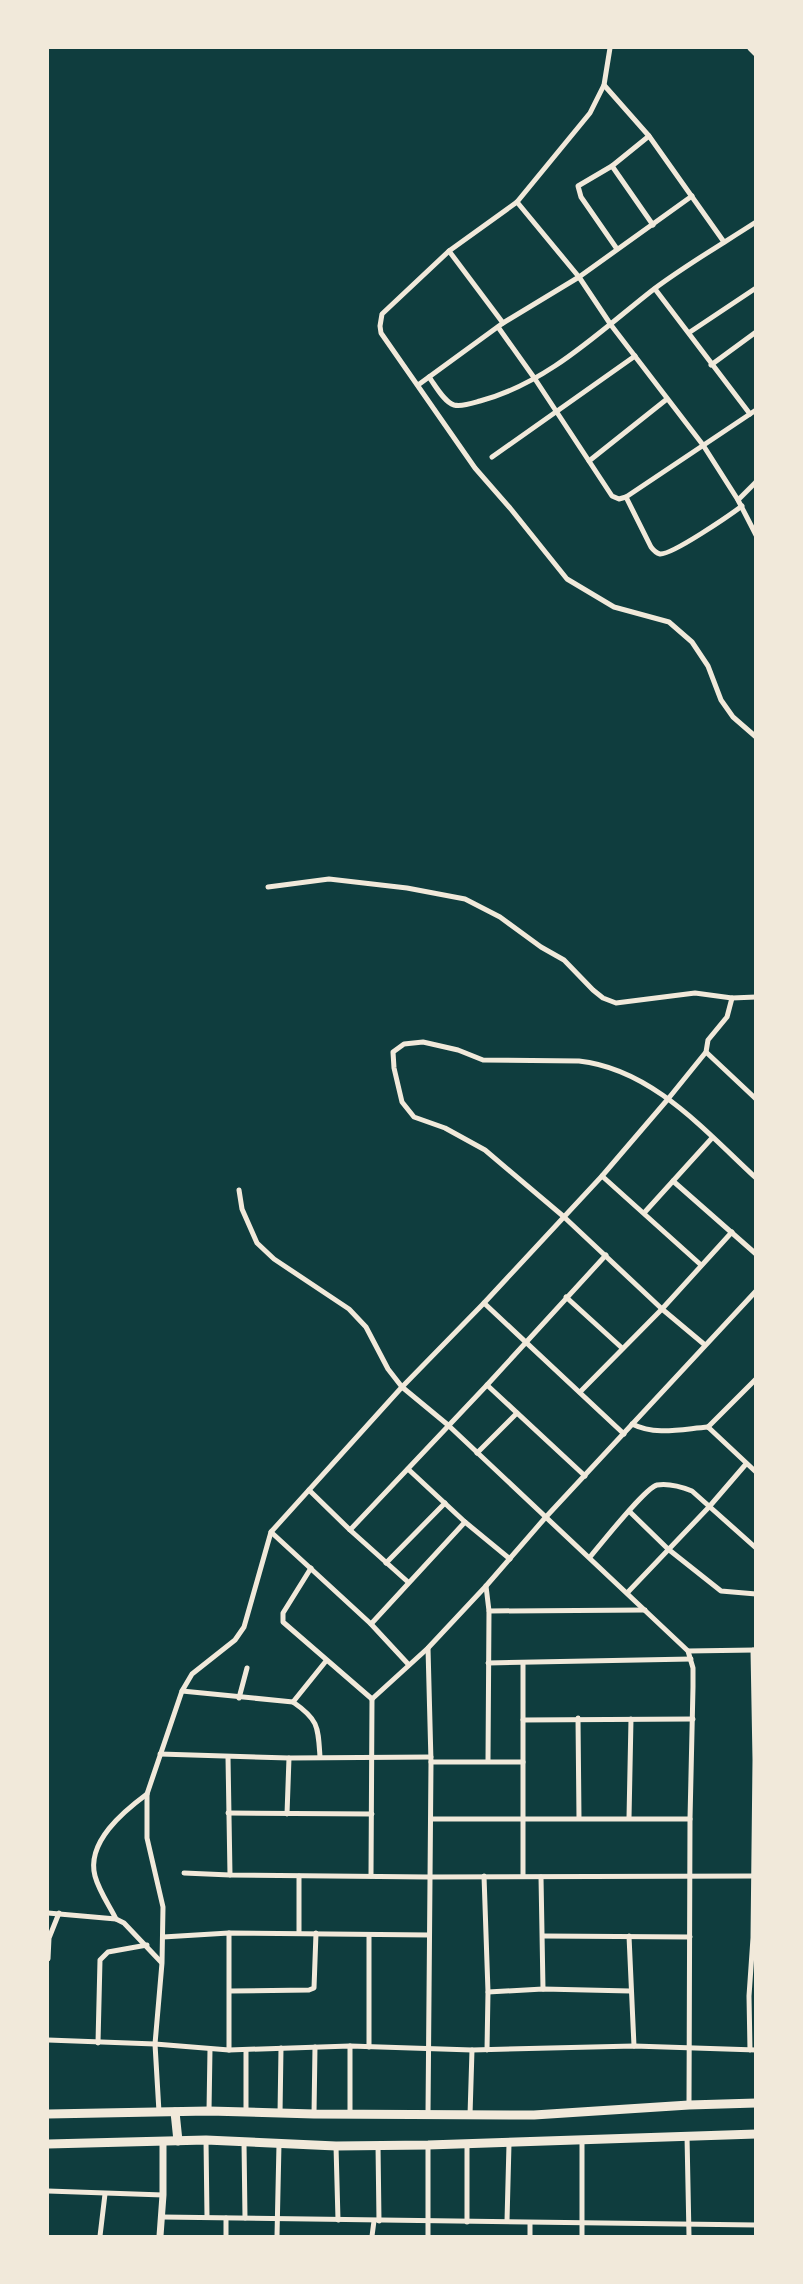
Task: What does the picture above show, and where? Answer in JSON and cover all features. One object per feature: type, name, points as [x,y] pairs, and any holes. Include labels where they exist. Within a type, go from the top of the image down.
[{"type":"highway","points":[[48,2114],[210,2111],[280,2114],[534,2115],[689,2105],[756,2103]]},
{"type":"highway","points":[[175,2112],[178,2141]]},
{"type":"highway","points":[[48,2144],[206,2140],[336,2146],[509,2144],[687,2135],[756,2134]]},
{"type":"street","points":[[610,48],[604,85],[590,113],[517,202],[449,251],[382,314],[380,326],[384,340],[418,385],[475,468],[510,508],[566,579],[614,606],[669,622],[692,642],[708,666],[721,700],[733,717],[756,737]]},
{"type":"street","points":[[752,48],[756,53]]},
{"type":"street","points":[[604,85],[649,136],[724,242]]},
{"type":"street","points":[[617,249],[581,197],[578,186],[612,166],[649,136]]},
{"type":"street","points":[[612,166],[653,225]]},
{"type":"street","points":[[418,385],[503,323],[579,277],[692,196]]},
{"type":"street","points":[[517,202],[579,277],[611,325],[703,444],[742,506],[756,535]]},
{"type":"street","points":[[429,377],[447,400],[454,404],[468,404],[490,398],[535,379],[611,325],[655,289],[756,222]]},
{"type":"street","points":[[449,251],[503,323]]},
{"type":"street","points":[[690,332],[756,288]]},
{"type":"street","points":[[655,289],[690,332],[711,365],[750,414]]},
{"type":"street","points":[[498,327],[535,379],[612,496],[619,499],[626,497],[756,410]]},
{"type":"street","points":[[711,365],[756,332]]},
{"type":"street","points":[[492,457],[635,356]]},
{"type":"street","points":[[589,461],[667,399]]},
{"type":"street","points":[[738,500],[756,482]]},
{"type":"street","points":[[626,497],[651,547],[655,552],[662,554],[671,552],[707,531],[742,506]]},
{"type":"street","points":[[268,887],[329,879],[406,888],[465,899],[500,917],[541,947],[564,960],[593,990],[603,998],[616,1003],[695,993],[732,998],[756,997]]},
{"type":"street","points":[[159,2112],[155,2044],[162,1963],[163,1907],[147,1838],[147,1794],[182,1691],[192,1674],[235,1640],[244,1627],[271,1532],[402,1387],[484,1303],[602,1176],[706,1052],[708,1040],[727,1017],[732,998]]},
{"type":"street","points":[[705,1344],[662,1309],[563,1216],[485,1150],[444,1128],[414,1117],[402,1102],[394,1068],[393,1052],[404,1044],[423,1042],[458,1050],[483,1060],[527,1059],[594,1063],[621,1071],[668,1099],[756,1178]]},
{"type":"street","points":[[706,1052],[756,1099]]},
{"type":"street","points":[[644,1213],[712,1138]]},
{"type":"street","points":[[602,1176],[701,1265]]},
{"type":"street","points":[[674,1181],[756,1254]]},
{"type":"street","points":[[239,1190],[242,1209],[256,1243],[274,1259],[349,1309],[366,1327],[388,1369],[402,1387],[448,1425],[545,1518],[628,1592],[688,1651],[693,1668],[690,1819],[689,2105]]},
{"type":"street","points":[[580,1392],[662,1309],[732,1232]]},
{"type":"street","points":[[350,1530],[606,1255]]},
{"type":"street","points":[[371,1876],[372,1699],[428,1648],[486,1586],[545,1518],[756,1291]]},
{"type":"street","points":[[566,1297],[622,1348]]},
{"type":"street","points":[[484,1303],[624,1434]]},
{"type":"street","points":[[632,1424],[645,1430],[664,1432],[672,1429],[708,1426],[756,1379]]},
{"type":"street","points":[[487,1385],[585,1476]]},
{"type":"street","points":[[477,1453],[517,1413]]},
{"type":"street","points":[[708,1426],[756,1472]]},
{"type":"street","points":[[628,1592],[709,1507],[746,1464]]},
{"type":"street","points":[[408,1469],[465,1522],[510,1559]]},
{"type":"street","points":[[590,1557],[630,1511],[657,1485],[680,1486],[692,1491],[756,1548]]},
{"type":"street","points":[[309,1490],[408,1582]]},
{"type":"street","points":[[386,1563],[445,1503]]},
{"type":"street","points":[[630,1511],[668,1550],[722,1591],[756,1594]]},
{"type":"street","points":[[371,1624],[465,1522]]},
{"type":"street","points":[[271,1532],[371,1624],[409,1666]]},
{"type":"street","points":[[311,1568],[283,1613],[283,1622],[372,1699]]},
{"type":"street","points":[[486,1586],[489,1611],[488,1760]]},
{"type":"street","points":[[489,1611],[645,1610]]},
{"type":"street","points":[[428,1648],[431,1759],[428,2114]]},
{"type":"street","points":[[48,2040],[155,2044],[228,2050],[350,2046],[487,2050],[634,2046],[688,2050],[753,2050],[749,1996],[754,1938],[754,1650],[688,1651]]},
{"type":"street","points":[[488,1663],[523,1664],[691,1660]]},
{"type":"street","points":[[293,1702],[326,1661]]},
{"type":"street","points":[[523,1664],[523,1876]]},
{"type":"street","points":[[239,1698],[247,1668]]},
{"type":"street","points":[[182,1691],[293,1702],[308,1713],[318,1727],[320,1757]]},
{"type":"street","points":[[523,1720],[578,1718],[693,1719]]},
{"type":"street","points":[[578,1718],[579,1818]]},
{"type":"street","points":[[629,1818],[631,1719]]},
{"type":"street","points":[[160,1754],[289,1758],[371,1757],[523,1762]]},
{"type":"street","points":[[228,1757],[230,1875]]},
{"type":"street","points":[[287,1814],[289,1758]]},
{"type":"street","points":[[116,1919],[95,1876],[94,1862],[106,1832],[123,1812],[147,1794]]},
{"type":"street","points":[[228,1812],[372,1814]]},
{"type":"street","points":[[431,1819],[690,1819]]},
{"type":"street","points":[[184,1873],[429,1877],[754,1876]]},
{"type":"street","points":[[299,1876],[299,1933]]},
{"type":"street","points":[[484,1876],[488,1992],[487,2050]]},
{"type":"street","points":[[542,1877],[543,1989]]},
{"type":"street","points":[[48,1913],[116,1919],[124,1923],[162,1963]]},
{"type":"street","points":[[48,1959],[48,1938],[59,1913]]},
{"type":"street","points":[[163,1937],[229,1933],[429,1935]]},
{"type":"street","points":[[228,2050],[230,1992],[229,1933]]},
{"type":"street","points":[[230,1992],[309,1990],[314,1988],[316,1933]]},
{"type":"street","points":[[369,1935],[369,2046]]},
{"type":"street","points":[[544,1936],[690,1937]]},
{"type":"street","points":[[629,1936],[634,2046]]},
{"type":"street","points":[[98,2043],[100,1960],[108,1952],[147,1946]]},
{"type":"street","points":[[488,1992],[543,1989],[630,1991]]},
{"type":"street","points":[[749,1996],[756,1996]]},
{"type":"street","points":[[350,2046],[350,2114]]},
{"type":"street","points":[[314,2114],[315,2047]]},
{"type":"street","points":[[280,2114],[281,2048]]},
{"type":"street","points":[[210,2049],[210,2111]]},
{"type":"street","points":[[246,2050],[246,2112]]},
{"type":"street","points":[[470,2115],[472,2050]]},
{"type":"street","points":[[687,2135],[689,2236]]},
{"type":"street","points":[[206,2140],[206,2217]]},
{"type":"street","points":[[582,2140],[582,2236]]},
{"type":"street","points":[[161,2235],[163,2141]]},
{"type":"street","points":[[244,2142],[245,2218]]},
{"type":"street","points":[[277,2236],[279,2144]]},
{"type":"street","points":[[467,2144],[467,2222]]},
{"type":"street","points":[[507,2221],[509,2144]]},
{"type":"street","points":[[372,2236],[376,2221],[378,2145]]},
{"type":"street","points":[[428,2145],[428,2236]]},
{"type":"street","points":[[336,2146],[338,2220]]},
{"type":"street","points":[[48,2191],[163,2195]]},
{"type":"street","points":[[100,2236],[105,2194]]},
{"type":"street","points":[[162,2217],[756,2225]]},
{"type":"street","points":[[226,2218],[226,2236]]},
{"type":"street","points":[[530,2223],[530,2236]]}]
